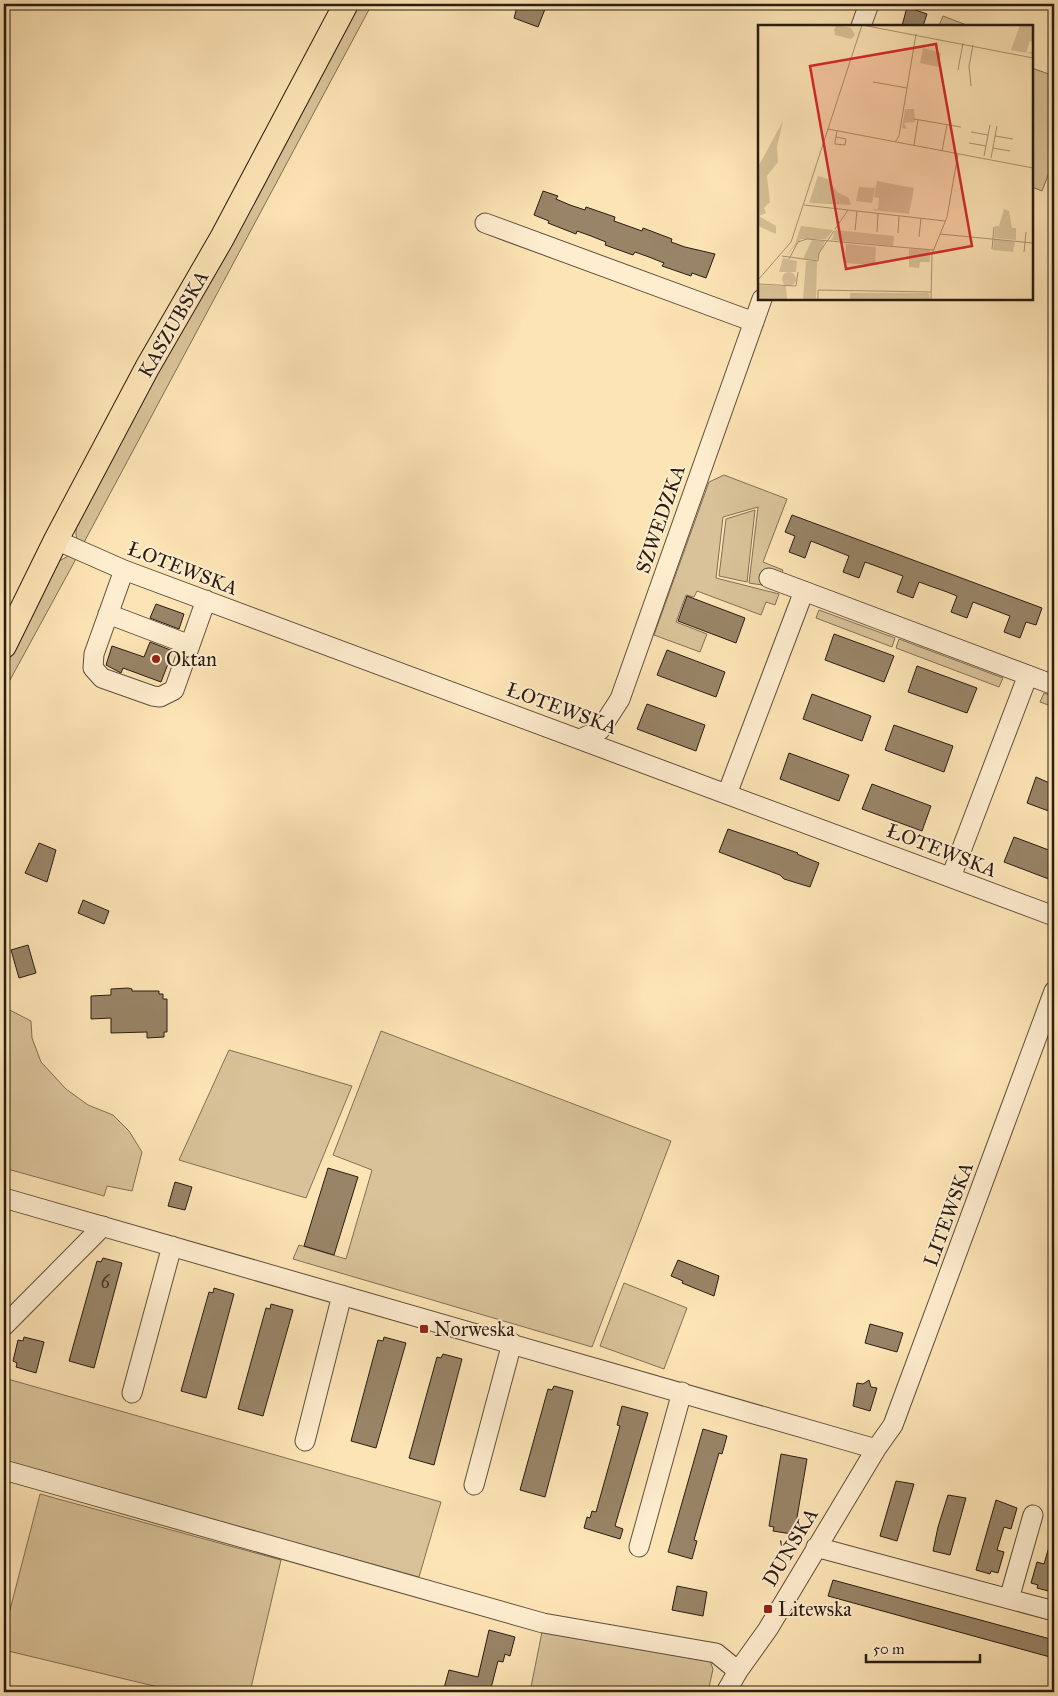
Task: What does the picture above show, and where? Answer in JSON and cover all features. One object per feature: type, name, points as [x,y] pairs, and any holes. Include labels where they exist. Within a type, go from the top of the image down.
[{"type":"main road","name":"KASZUBSKA","points":[[4,646],[56,540],[147,368],[222,238],[346,4]]},
{"type":"street","points":[[861,25],[869,4]]},
{"type":"street","points":[[485,223],[754,322]]},
{"type":"street","name":"SZWEDZKA","points":[[580,739],[600,730],[620,699],[762,300]]},
{"type":"street","name":"ŁOTEWSKA","points":[[56,540],[83,554],[124,570],[1054,916]]},
{"type":"street","points":[[124,570],[92,661],[95,672],[102,678],[153,696],[167,695],[174,690],[206,600]]},
{"type":"street","points":[[769,578],[1054,684]]},
{"type":"street","points":[[727,794],[804,591]]},
{"type":"street","points":[[108,614],[190,645]]},
{"type":"street","points":[[951,877],[1028,675]]},
{"type":"street","name":"LITEWSKA","points":[[876,1449],[893,1425],[1054,991]]},
{"type":"street","points":[[4,1198],[876,1449]]},
{"type":"street","points":[[4,1326],[103,1226]]},
{"type":"street","points":[[132,1394],[172,1246]]},
{"type":"street","points":[[305,1441],[342,1295]]},
{"type":"street","points":[[474,1484],[512,1343]]},
{"type":"street","points":[[639,1547],[682,1392]]},
{"type":"street","name":"DUŃSKA","points":[[726,1692],[768,1628],[876,1449]]},
{"type":"street","points":[[4,1470],[543,1623],[716,1653],[738,1671]]},
{"type":"street","points":[[1010,1599],[1033,1515]]},
{"type":"street","points":[[816,1547],[1054,1611]]},
{"type":"shaded area","points":[[354,4],[372,4],[82,546],[77,538],[77,523]]},
{"type":"shaded area","points":[[943,16],[966,25],[939,25]]},
{"type":"shaded area","points":[[1033,68],[1054,76],[1054,160],[1042,191],[1033,187]]},
{"type":"shaded area","points":[[724,475],[787,499],[763,562],[783,570],[781,574],[768,570],[762,585],[749,583],[758,507],[723,517],[716,578],[779,594],[775,605],[766,602],[761,615],[697,591],[694,597],[686,595],[676,622],[707,634],[700,652],[654,635],[709,482]]},
{"type":"shaded area","points":[[755,510],[747,582],[719,576],[726,519]]},
{"type":"shaded area","points":[[68,556],[77,557],[4,691],[4,661],[56,563]]},
{"type":"shaded area","points":[[819,610],[895,638],[892,647],[816,618]]},
{"type":"shaded area","points":[[899,639],[1003,678],[999,687],[896,648]]},
{"type":"shaded area","points":[[1044,693],[1054,697],[1054,707],[1040,702]]},
{"type":"shaded area","points":[[4,1007],[31,1021],[32,1038],[41,1062],[66,1089],[88,1105],[113,1115],[129,1131],[142,1152],[132,1191],[107,1186],[104,1196],[4,1168]]},
{"type":"shaded area","points":[[381,1031],[671,1141],[592,1347],[293,1259],[299,1245],[346,1259],[372,1170],[333,1155]]},
{"type":"shaded area","points":[[229,1050],[352,1086],[306,1198],[179,1160]]},
{"type":"shaded area","points":[[624,1283],[687,1308],[664,1369],[600,1346]]},
{"type":"shaded area","points":[[4,1378],[441,1502],[419,1577],[4,1462]]},
{"type":"shaded area","points":[[40,1494],[281,1560],[250,1692],[179,1692],[4,1650],[4,1633]]},
{"type":"shaded area","points":[[543,1627],[709,1658],[713,1669],[708,1692],[530,1692]]},
{"type":"building","points":[[518,4],[547,4],[538,27],[514,18]]},
{"type":"building","points":[[907,7],[927,14],[923,25],[902,25]]},
{"type":"building","points":[[543,191],[558,196],[556,199],[570,205],[585,210],[586,207],[615,217],[614,221],[642,231],[643,228],[672,239],[671,242],[715,254],[706,278],[692,273],[691,276],[662,266],[664,263],[649,257],[635,252],[633,255],[605,245],[606,242],[591,236],[577,231],[576,234],[548,223],[549,221],[534,215]]},
{"type":"building","points":[[792,515],[1042,608],[1036,625],[1026,622],[1020,638],[1004,632],[1010,616],[973,602],[967,618],[951,612],[957,596],[919,582],[913,598],[897,592],[903,576],[865,562],[859,578],[843,572],[849,556],[811,541],[805,558],[789,552],[795,536],[785,532]]},
{"type":"building","points":[[687,596],[745,618],[736,643],[678,621]]},
{"type":"building","points":[[156,604],[184,614],[179,629],[150,618]]},
{"type":"building","points":[[834,634],[894,656],[884,682],[825,660]]},
{"type":"building","points":[[150,642],[173,651],[161,682],[123,668],[121,673],[106,665],[112,646],[144,657]]},
{"type":"building","points":[[667,650],[725,672],[716,697],[657,675]]},
{"type":"building","points":[[917,666],[977,688],[967,713],[908,692]]},
{"type":"building","points":[[812,694],[871,716],[862,741],[803,719]]},
{"type":"building","points":[[647,704],[705,725],[696,751],[637,729]]},
{"type":"building","points":[[894,725],[953,746],[944,772],[885,750]]},
{"type":"building","points":[[789,753],[849,775],[839,801],[780,779]]},
{"type":"building","points":[[1036,777],[1054,785],[1054,813],[1027,803]]},
{"type":"building","points":[[872,784],[931,806],[922,831],[862,809]]},
{"type":"building","points":[[728,829],[798,853],[819,863],[810,887],[784,879],[780,875],[719,852]]},
{"type":"building","points":[[1014,837],[1054,852],[1054,881],[1004,862]]},
{"type":"building","points":[[39,843],[56,850],[47,882],[25,873]]},
{"type":"building","points":[[83,900],[109,911],[104,924],[78,913]]},
{"type":"building","points":[[28,945],[36,973],[19,978],[11,950]]},
{"type":"building","points":[[111,989],[132,989],[132,991],[159,991],[159,994],[163,994],[163,999],[167,999],[167,1032],[164,1032],[164,1037],[147,1038],[147,1032],[111,1033],[111,1018],[91,1019],[91,996],[111,995]]},
{"type":"building","points":[[328,1168],[358,1177],[334,1255],[304,1246]]},
{"type":"building","points":[[175,1182],[192,1187],[185,1210],[168,1206]]},
{"type":"building","points":[[103,1258],[122,1263],[94,1368],[69,1361],[97,1261],[101,1262]]},
{"type":"building","points":[[678,1260],[719,1276],[714,1296],[682,1283],[683,1281],[671,1276]]},
{"type":"building","points":[[214,1288],[234,1294],[206,1398],[181,1391],[209,1292],[213,1293]]},
{"type":"building","points":[[271,1304],[293,1310],[263,1416],[238,1409],[266,1308],[270,1309]]},
{"type":"building","points":[[870,1324],[903,1333],[897,1352],[865,1343]]},
{"type":"building","points":[[24,1337],[44,1342],[36,1373],[16,1367],[17,1363],[13,1361],[18,1340],[23,1341]]},
{"type":"building","points":[[384,1337],[406,1343],[376,1448],[351,1441],[378,1340],[383,1341]]},
{"type":"building","points":[[443,1354],[462,1359],[434,1465],[409,1458],[437,1357],[441,1358]]},
{"type":"building","points":[[869,1380],[871,1387],[877,1388],[870,1411],[853,1406],[857,1383],[863,1384]]},
{"type":"building","points":[[554,1386],[573,1391],[545,1497],[520,1490],[548,1389],[552,1390]]},
{"type":"building","points":[[622,1406],[648,1413],[615,1526],[623,1529],[620,1539],[584,1528],[587,1517],[590,1518],[592,1511],[596,1512],[620,1426],[617,1425]]},
{"type":"building","points":[[703,1429],[727,1436],[722,1454],[719,1453],[694,1540],[697,1541],[692,1559],[668,1552]]},
{"type":"building","points":[[781,1454],[807,1459],[795,1529],[792,1534],[773,1531],[774,1527],[769,1526]]},
{"type":"building","points":[[896,1481],[914,1484],[897,1541],[880,1536]]},
{"type":"building","points":[[948,1495],[966,1498],[950,1555],[933,1551]]},
{"type":"building","points":[[996,1500],[1017,1508],[1011,1529],[1004,1527],[997,1550],[1004,1552],[998,1573],[991,1571],[990,1574],[976,1570]]},
{"type":"building","points":[[1051,1540],[1054,1540],[1054,1583],[1052,1592],[1037,1588],[1038,1585],[1031,1583],[1037,1562],[1044,1564]]},
{"type":"building","points":[[833,1580],[1054,1640],[1050,1657],[828,1596]]},
{"type":"building","points":[[677,1586],[707,1592],[703,1616],[672,1610]]},
{"type":"building","points":[[489,1630],[515,1637],[510,1656],[505,1654],[503,1662],[498,1661],[490,1692],[452,1692],[452,1690],[444,1688],[449,1670],[478,1677]]},
{"type":"place","name":"Oktan","points":[[156,659]]},
{"type":"place","name":"Norweska","points":[[424,1329]]},
{"type":"place","name":"Litewska","points":[[768,1609]]}]
